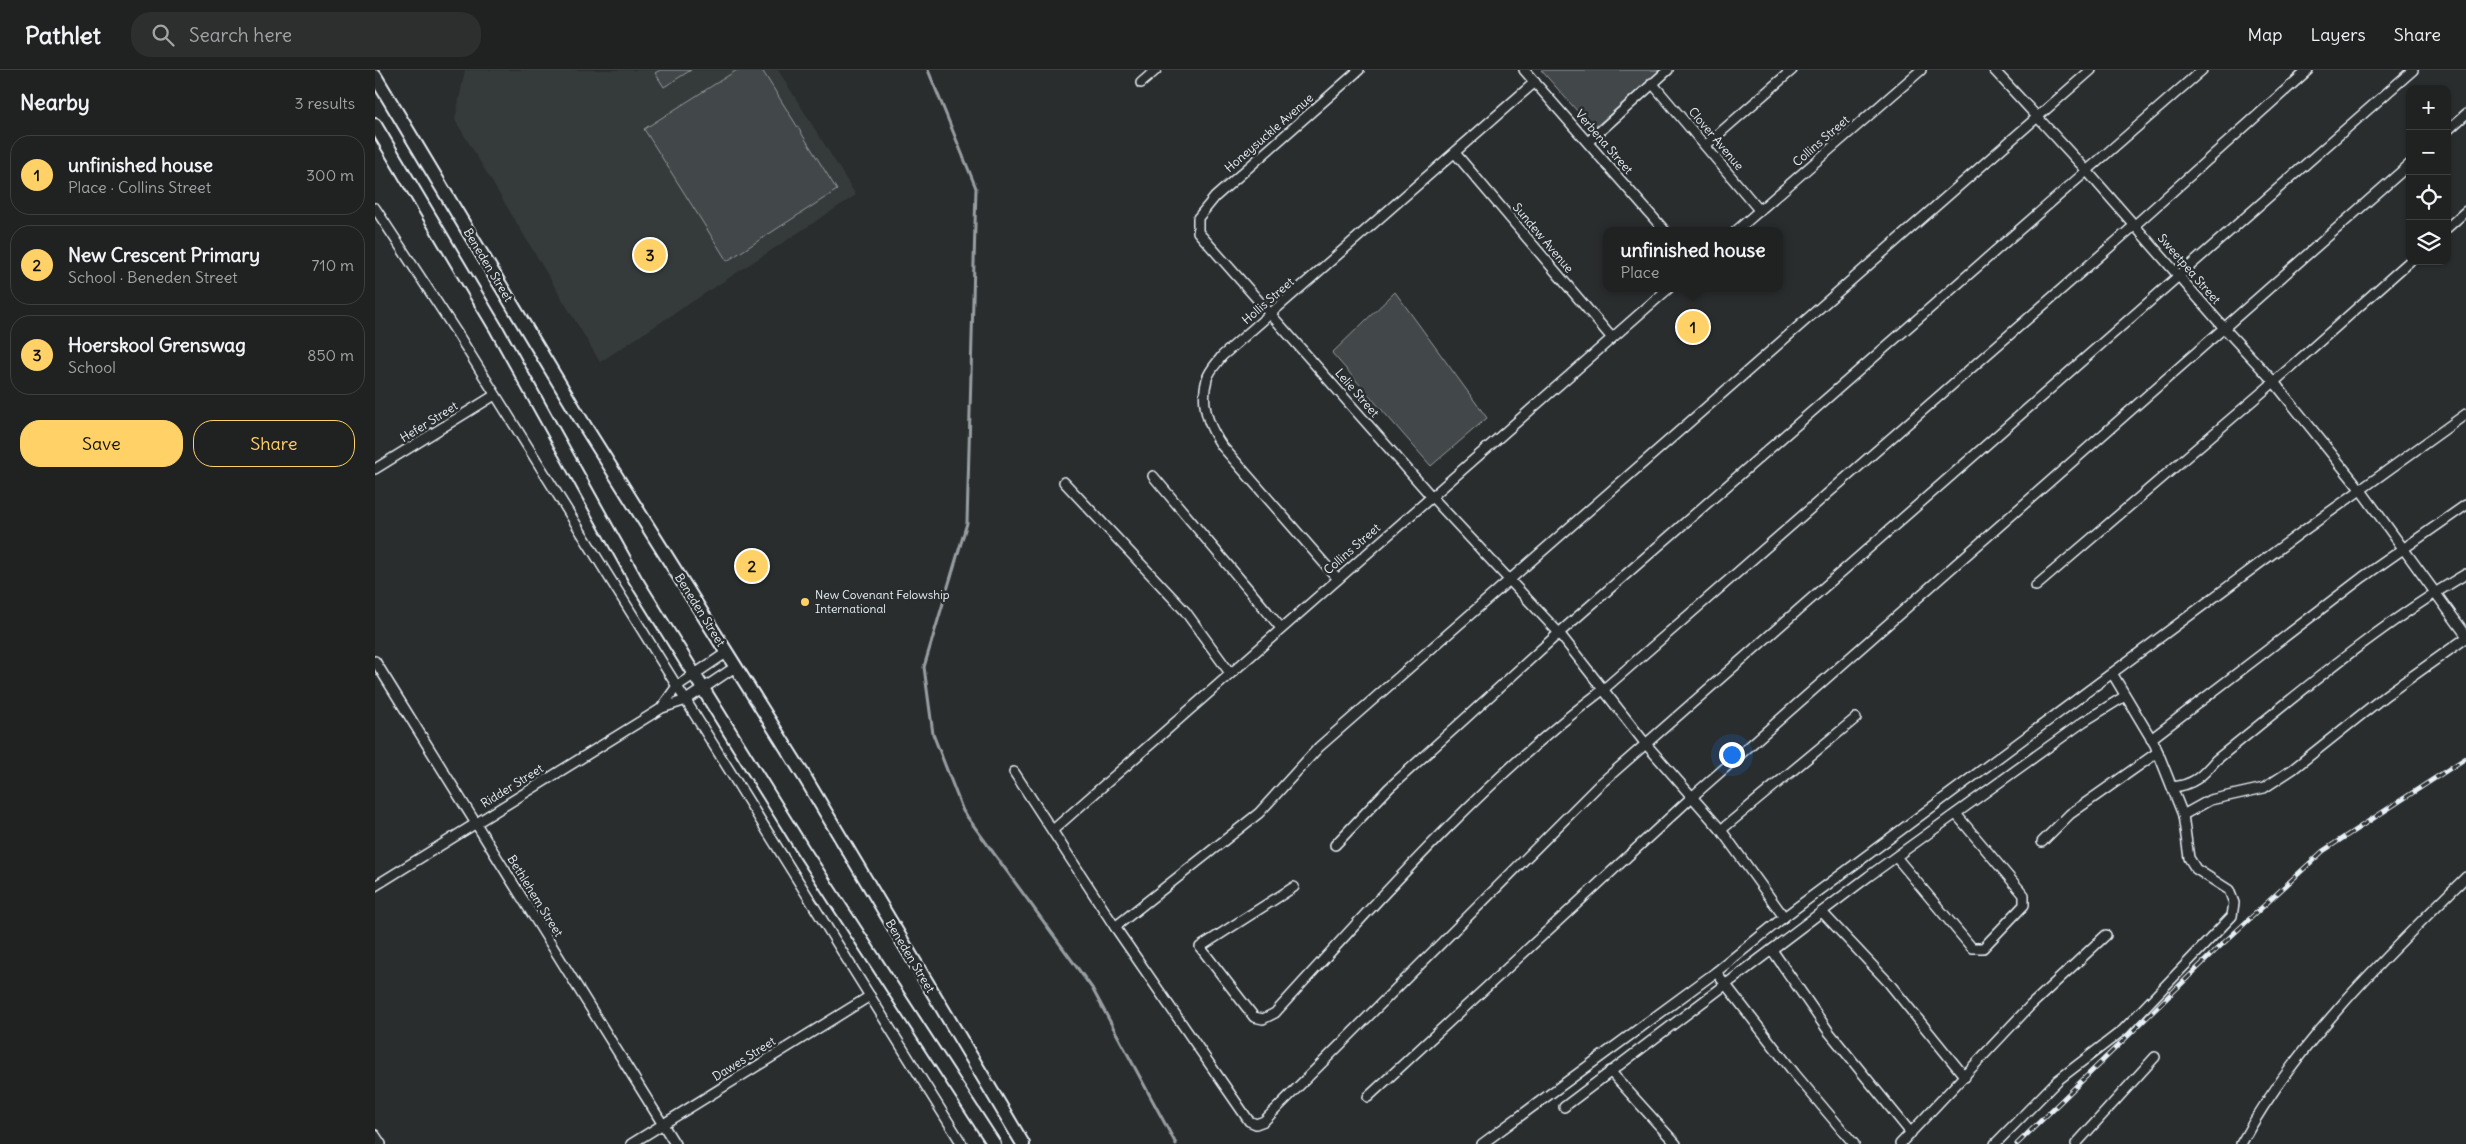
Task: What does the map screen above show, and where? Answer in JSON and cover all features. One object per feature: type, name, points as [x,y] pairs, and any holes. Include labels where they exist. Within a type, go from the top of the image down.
[{"type":"main road","name":"Beneden Street","points":[[375,76],[524,326],[804,776],[1023,1144]]},
{"type":"main road","name":"Beneden Street","points":[[375,125],[502,339],[635,579],[809,858],[992,1142]]},
{"type":"street","points":[[380,70],[391,102]]},
{"type":"street","points":[[1141,83],[1156,70]]},
{"type":"street","name":"Honeysuckle Avenue","points":[[1197,218],[1215,196],[1359,70]]},
{"type":"street","name":"Verbena Street","points":[[1524,70],[1662,227]]},
{"type":"street","points":[[1588,142],[1668,70]]},
{"type":"street","points":[[1706,145],[1792,70]]},
{"type":"street","name":"Collins Street","points":[[1741,227],[1921,70]]},
{"type":"street","name":"Sweetpea Street","points":[[1994,70],[2087,171],[2225,330],[2274,382],[2360,489],[2466,636]]},
{"type":"street","points":[[1115,927],[1259,813],[1319,747],[2091,70]]},
{"type":"street","points":[[1335,845],[1389,788],[1559,633],[2202,70]]},
{"type":"street","points":[[1294,887],[1200,947],[1254,1017],[1263,1019],[1275,1013],[1426,848],[1569,716],[1604,689],[2135,225],[2308,70]]},
{"type":"street","points":[[1014,772],[1115,927],[1249,1121],[1256,1124],[1264,1121],[1599,785],[2413,70]]},
{"type":"street","name":"Hollis Street","points":[[1337,578],[1223,446],[1210,428],[1206,412],[1207,378],[1222,356],[1535,82]]},
{"type":"street","name":"Clover Avenue","points":[[1652,83],[1760,210]]},
{"type":"street","points":[[2448,130],[2466,114]]},
{"type":"street","name":"Sundew Avenue","points":[[1455,153],[1612,338]]},
{"type":"street","points":[[1368,1097],[1693,796],[2225,330],[2406,168]]},
{"type":"street","points":[[375,208],[495,395],[962,1144]]},
{"type":"street","points":[[2451,224],[2466,211]]},
{"type":"street","name":"Lelie Street","points":[[1197,218],[1198,232],[1203,241],[1431,496],[1559,633],[1645,743],[1721,830],[1784,917]]},
{"type":"street","points":[[2036,586],[2274,382],[2406,265]]},
{"type":"street","name":"Collins Street","points":[[1053,830],[1337,578],[1664,292]]},
{"type":"street","name":"Hefer Street","points":[[375,469],[495,395]]},
{"type":"street","points":[[1482,1144],[2360,489],[2466,414]]},
{"type":"street","points":[[1153,476],[1281,628]]},
{"type":"street","points":[[1064,482],[1185,612],[1230,673]]},
{"type":"street","points":[[2151,739],[2403,549],[2466,505]]},
{"type":"street","points":[[2172,787],[2187,786],[2199,779],[2216,760],[2358,646],[2435,592],[2466,574]]},
{"type":"street","points":[[2183,815],[2210,800],[2264,788],[2293,769],[2386,694],[2466,636]]},
{"type":"street","name":"Ridder Street","points":[[662,708],[677,686],[726,653]]},
{"type":"street","name":"Bethlehem Street","points":[[375,661],[675,1144]]},
{"type":"street","name":"Ridder Street","points":[[375,886],[662,708],[686,700],[735,667]]},
{"type":"street","points":[[1995,1144],[2058,1080],[2123,1030],[2232,916],[2234,903],[2229,890],[2196,869],[2189,858],[2183,815],[2158,752],[2112,673]]},
{"type":"street","points":[[1564,1107],[1896,857],[2083,722],[2125,696]]},
{"type":"street","points":[[1721,830],[1856,718]]},
{"type":"street","points":[[2042,842],[2070,814],[2158,752]]},
{"type":"street","points":[[1896,857],[1972,948],[1983,948],[2024,905],[2025,895],[1956,814]]},
{"type":"street","points":[[2241,1144],[2272,1093],[2331,1019],[2466,877]]},
{"type":"street","points":[[1822,912],[1888,982],[1965,1077]]},
{"type":"street","points":[[1900,1144],[2030,1006],[2106,934]]},
{"type":"street","points":[[1772,950],[1829,1032],[1911,1132]]},
{"type":"street","points":[[1715,972],[1795,1074],[1854,1144]]},
{"type":"street","name":"Dawes Street","points":[[631,1144],[870,996]]},
{"type":"street","points":[[2077,1144],[2155,1057]]},
{"type":"street","points":[[1610,1071],[1676,1144]]},
{"type":"street","points":[[375,1135],[381,1144]]},
{"type":"shaded area","points":[[465,70],[778,70],[856,195],[600,362],[455,120]]},
{"type":"shaded area","points":[[660,70],[691,70],[664,87],[655,73]]},
{"type":"shaded area","points":[[737,70],[762,70],[837,190],[727,261],[644,129]]},
{"type":"shaded area","points":[[1541,70],[1660,70],[1593,129]]},
{"type":"shaded area","points":[[1395,292],[1487,418],[1431,466],[1332,353]]},
{"type":"waterway","points":[[928,70],[976,188],[967,523],[924,667],[933,734],[963,811],[1092,988],[1176,1144]]},
{"type":"railway","points":[[2017,1144],[2217,949],[2323,851],[2466,758]]},
{"type":"place","name":"Hoerskool Grenswag","points":[[650,255]]},
{"type":"place","name":"unfinished house","points":[[1693,327]]},
{"type":"place","name":"New Crescent Primary","points":[[752,566]]},
{"type":"place","name":"New Covenant Felowship International","points":[[805,602]]}]
